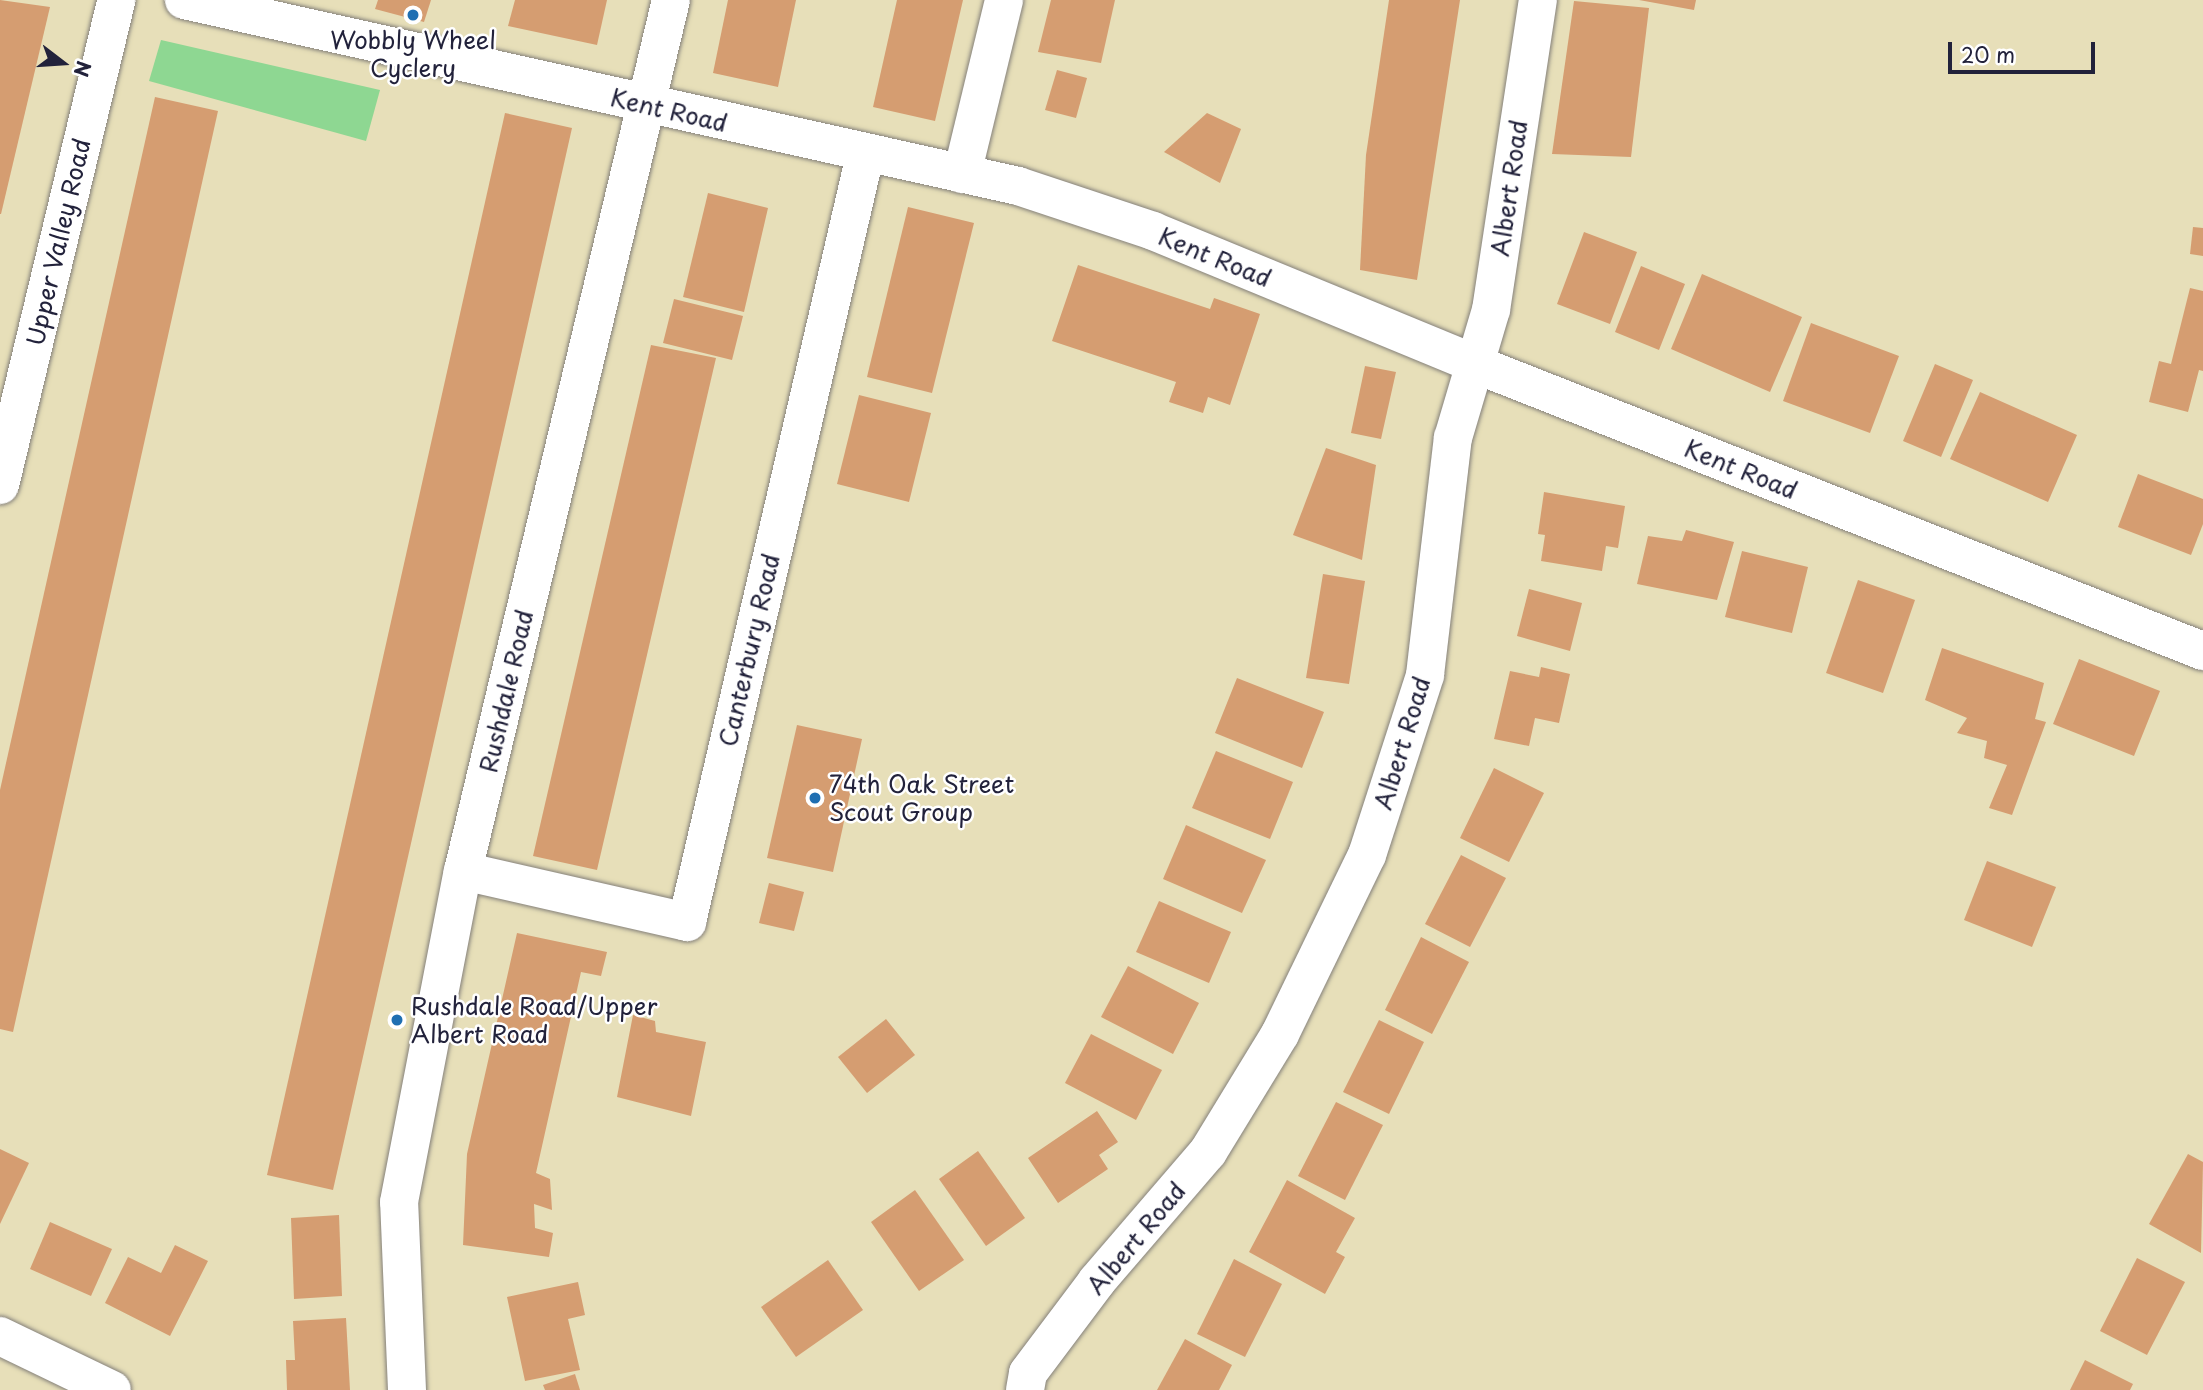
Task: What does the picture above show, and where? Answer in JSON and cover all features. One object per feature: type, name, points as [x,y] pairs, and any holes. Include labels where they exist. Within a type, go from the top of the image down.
[{"type":"street","name":"Upper Valley Road","points":[[0,485],[116,0]]},
{"type":"street","name":"Kent Road","points":[[184,0],[865,155],[1018,186],[1153,231],[1475,364],[2203,651]]},
{"type":"street","name":"Rushdale Road","points":[[407,1390],[399,1202],[463,871],[671,0]]},
{"type":"street","points":[[962,174],[1003,0]]},
{"type":"street","name":"Albert Road","points":[[1025,1390],[1028,1373],[1097,1281],[1208,1152],[1280,1034],[1367,855],[1425,675],[1453,438],[1491,310],[1538,0]]},
{"type":"street","name":"Canterbury Road","points":[[463,871],[687,922],[865,155]]},
{"type":"street","points":[[0,1336],[112,1390]]},
{"type":"green space","points":[[161,40],[380,90],[366,141],[149,81]]},
{"type":"building","points":[[0,0],[50,7],[1,214],[0,214]]},
{"type":"building","name":"Wobbly Wheel Cyclery","points":[[378,0],[431,0],[424,22],[375,9]]},
{"type":"building","points":[[515,0],[607,0],[597,45],[508,26]]},
{"type":"building","points":[[728,0],[796,0],[778,87],[713,73]]},
{"type":"building","points":[[897,0],[963,0],[935,121],[873,107]]},
{"type":"building","points":[[1051,0],[1115,0],[1101,63],[1038,52]]},
{"type":"building","points":[[1389,0],[1460,0],[1417,280],[1360,270],[1366,155]]},
{"type":"building","points":[[1639,0],[1696,0],[1694,10]]},
{"type":"building","points":[[1574,1],[1649,8],[1631,157],[1552,154]]},
{"type":"building","points":[[1057,70],[1087,78],[1076,118],[1045,110]]},
{"type":"building","points":[[155,97],[218,111],[13,1032],[0,1029],[0,790]]},
{"type":"building","points":[[505,113],[572,128],[333,1190],[267,1175]]},
{"type":"building","points":[[1207,113],[1241,129],[1220,183],[1164,152]]},
{"type":"building","points":[[708,193],[768,208],[744,312],[683,297]]},
{"type":"building","points":[[908,207],[974,223],[932,393],[867,377]]},
{"type":"building","points":[[2193,227],[2203,228],[2203,256],[2190,254]]},
{"type":"building","points":[[1584,232],[1637,252],[1610,324],[1557,304]]},
{"type":"building","points":[[1078,265],[1210,309],[1214,298],[1260,314],[1230,405],[1208,397],[1203,413],[1169,402],[1176,382],[1052,341]]},
{"type":"building","points":[[1641,266],[1685,284],[1659,350],[1615,332]]},
{"type":"building","points":[[1702,274],[1802,317],[1770,392],[1671,349]]},
{"type":"building","points":[[2190,288],[2203,291],[2203,371],[2199,370],[2188,412],[2149,402],[2159,361],[2171,364]]},
{"type":"building","points":[[674,299],[743,316],[732,360],[663,343]]},
{"type":"building","points":[[1811,323],[1899,356],[1870,433],[1783,401]]},
{"type":"building","points":[[651,345],[716,358],[597,870],[533,856]]},
{"type":"building","points":[[1935,364],[1973,380],[1941,457],[1903,441]]},
{"type":"building","points":[[1365,366],[1396,372],[1381,439],[1351,433]]},
{"type":"building","points":[[1980,392],[2077,435],[2048,502],[1950,459]]},
{"type":"building","points":[[859,395],[931,413],[909,502],[837,484]]},
{"type":"building","points":[[1326,448],[1376,465],[1362,560],[1293,535]]},
{"type":"building","points":[[2138,474],[2203,499],[2203,524],[2191,555],[2118,527]]},
{"type":"building","points":[[1544,492],[1625,506],[1618,548],[1606,546],[1602,571],[1541,561],[1545,535],[1538,534]]},
{"type":"building","points":[[1686,530],[1734,542],[1717,600],[1637,584],[1648,536],[1682,541]]},
{"type":"building","points":[[1742,551],[1808,567],[1792,633],[1725,617]]},
{"type":"building","points":[[1323,574],[1365,581],[1349,684],[1306,678]]},
{"type":"building","points":[[1858,580],[1915,600],[1883,693],[1826,673]]},
{"type":"building","points":[[1529,589],[1582,603],[1570,651],[1517,636]]},
{"type":"building","points":[[1942,648],[2044,683],[2035,719],[2046,722],[2012,815],[1989,808],[2007,765],[1984,758],[1987,741],[1957,733],[1967,718],[1925,700]]},
{"type":"building","points":[[2079,659],[2160,691],[2134,756],[2053,724]]},
{"type":"building","points":[[1541,667],[1570,674],[1559,723],[1535,718],[1529,746],[1494,739],[1510,671],[1539,677]]},
{"type":"building","points":[[1237,678],[1324,712],[1302,768],[1215,733]]},
{"type":"building","name":"74th Oak Street Scout Group","points":[[797,725],[862,739],[833,872],[767,858]]},
{"type":"building","points":[[1216,751],[1293,782],[1270,839],[1192,808]]},
{"type":"building","points":[[1494,768],[1544,793],[1509,862],[1460,838]]},
{"type":"building","points":[[1186,825],[1266,860],[1242,913],[1163,879]]},
{"type":"building","points":[[1461,855],[1506,878],[1470,947],[1425,924]]},
{"type":"building","points":[[1987,861],[2056,887],[2032,947],[1964,920]]},
{"type":"building","points":[[769,883],[804,892],[794,931],[759,923]]},
{"type":"building","points":[[1159,901],[1231,932],[1209,983],[1136,952]]},
{"type":"building","points":[[517,933],[607,952],[601,976],[581,972],[536,1173],[550,1179],[552,1210],[534,1204],[535,1228],[553,1233],[549,1257],[463,1245],[467,1154]]},
{"type":"building","points":[[1421,937],[1469,962],[1432,1034],[1385,1010]]},
{"type":"building","points":[[1128,966],[1199,1003],[1173,1054],[1101,1017]]},
{"type":"building","points":[[633,1015],[655,1021],[656,1032],[706,1042],[691,1116],[617,1097]]},
{"type":"building","points":[[886,1019],[915,1055],[867,1093],[838,1057]]},
{"type":"building","points":[[1379,1020],[1424,1042],[1389,1114],[1343,1092]]},
{"type":"building","points":[[1091,1034],[1162,1070],[1136,1120],[1065,1083]]},
{"type":"building","points":[[1336,1102],[1383,1125],[1345,1200],[1298,1176]]},
{"type":"building","points":[[1097,1111],[1118,1142],[1099,1155],[1108,1169],[1058,1203],[1028,1158]]},
{"type":"building","points":[[0,1149],[29,1163],[0,1224]]},
{"type":"building","points":[[978,1151],[1025,1218],[986,1246],[939,1179]]},
{"type":"building","points":[[2188,1154],[2203,1162],[2201,1253],[2149,1224]]},
{"type":"building","points":[[1287,1180],[1355,1218],[1336,1252],[1345,1257],[1325,1294],[1249,1252]]},
{"type":"building","points":[[915,1190],[964,1260],[919,1291],[871,1222]]},
{"type":"building","points":[[339,1215],[342,1296],[294,1299],[291,1218]]},
{"type":"building","points":[[50,1222],[112,1249],[91,1296],[30,1269]]},
{"type":"building","points":[[175,1245],[208,1261],[170,1336],[105,1303],[128,1257],[161,1273]]},
{"type":"building","points":[[2137,1258],[2185,1282],[2147,1355],[2100,1331]]},
{"type":"building","points":[[1234,1259],[1282,1284],[1245,1357],[1197,1334]]},
{"type":"building","points":[[828,1260],[863,1310],[796,1357],[761,1307]]},
{"type":"building","points":[[578,1282],[585,1315],[568,1319],[580,1370],[525,1381],[507,1297]]},
{"type":"building","points":[[346,1318],[350,1390],[287,1390],[286,1360],[295,1360],[293,1321]]},
{"type":"building","points":[[1185,1339],[1232,1365],[1219,1390],[1157,1390]]},
{"type":"building","points":[[2085,1360],[2133,1384],[2130,1390],[2070,1390]]},
{"type":"building","points":[[575,1374],[580,1390],[545,1390],[543,1385]]},
{"type":"place","name":"Wobbly Wheel Cyclery","points":[[413,15]]},
{"type":"place","name":"74th Oak Street Scout Group","points":[[815,798]]},
{"type":"place","name":"Rushdale Road/Upper Albert Road","points":[[397,1020]]}]
